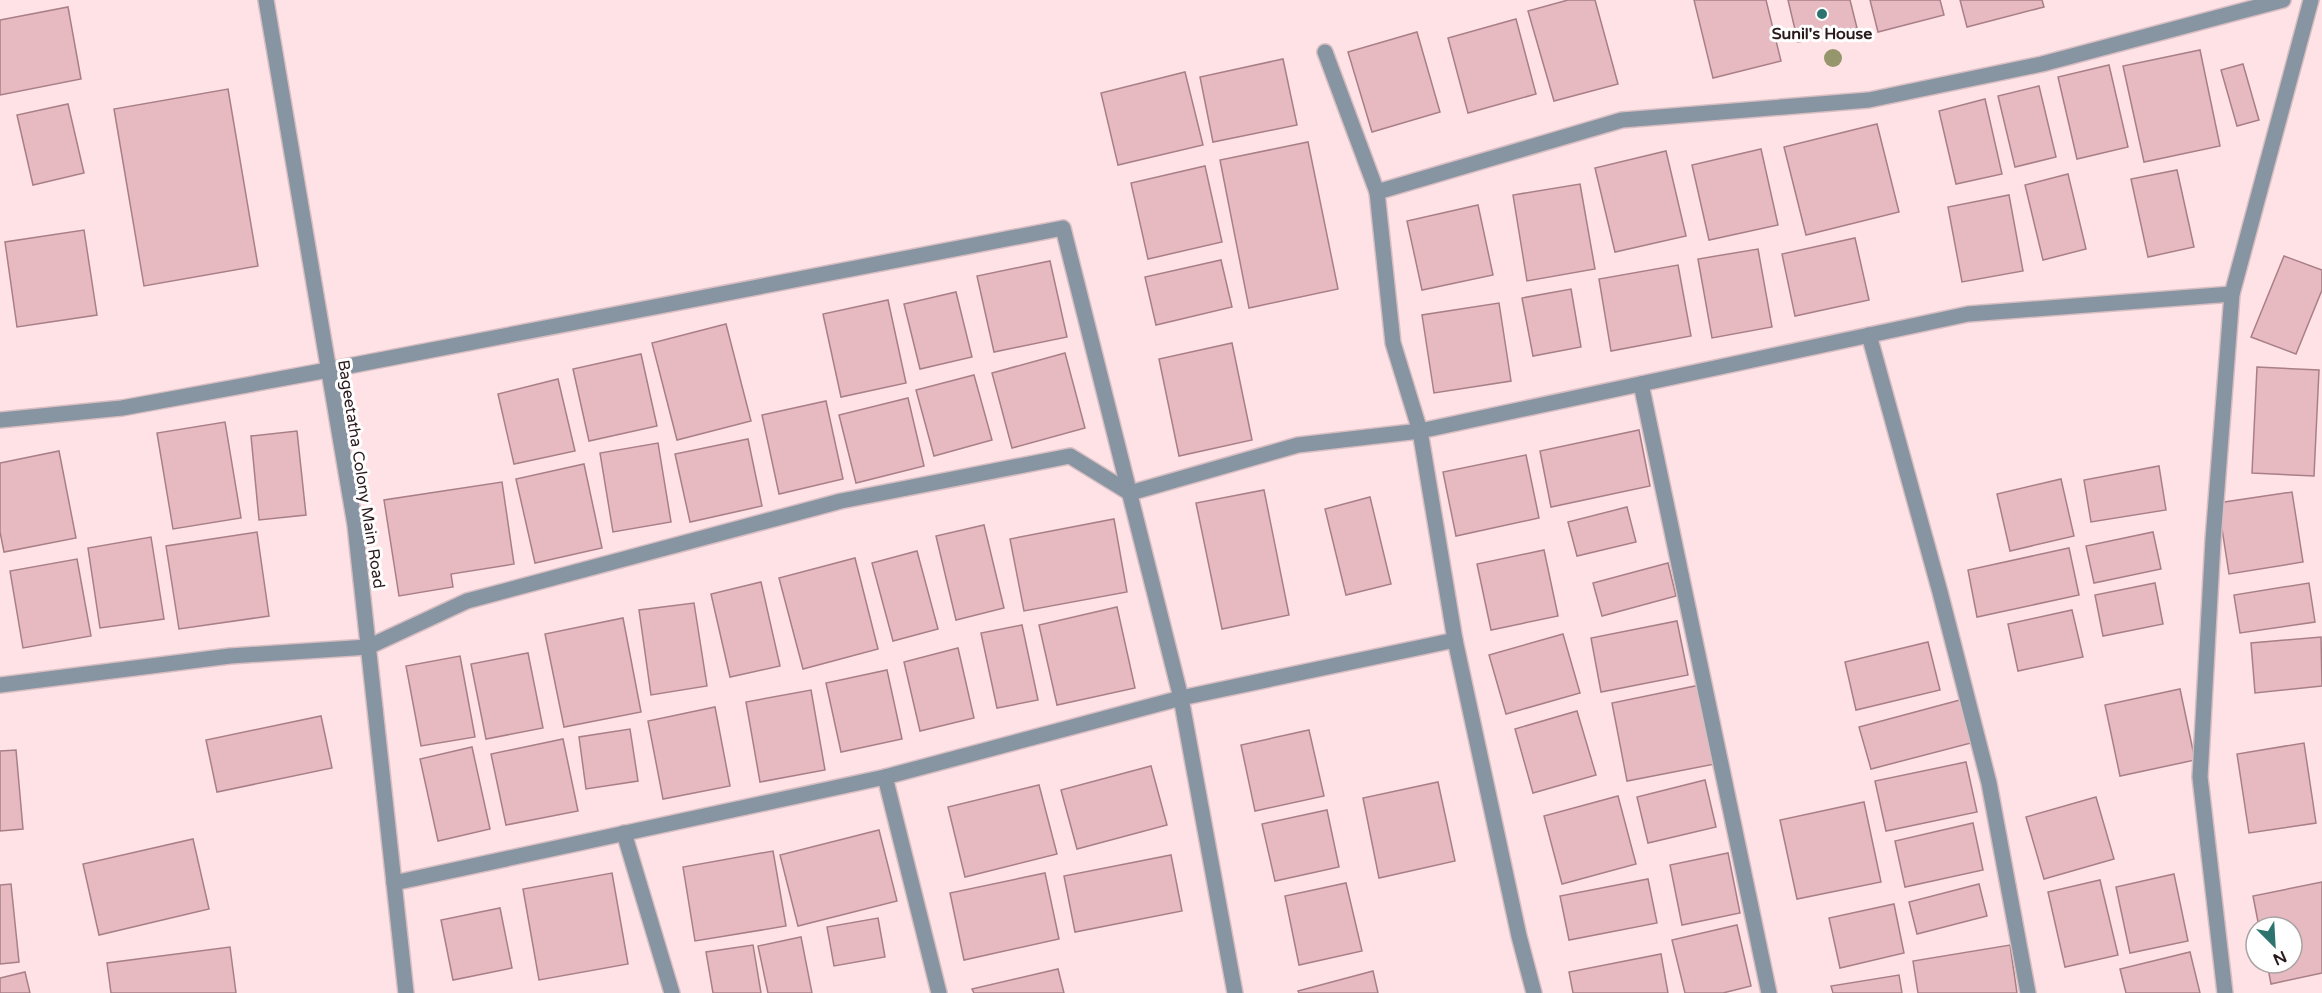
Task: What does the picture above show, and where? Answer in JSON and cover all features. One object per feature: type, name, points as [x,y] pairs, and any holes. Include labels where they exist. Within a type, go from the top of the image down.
[{"type":"street","name":"Bageetatha Colony Main Road","points":[[266,0],[355,525],[406,993]]},
{"type":"street","points":[[1377,192],[1622,120],[1869,100],[2042,64],[2283,0]]},
{"type":"street","points":[[2225,993],[2200,777],[2213,540],[2232,294],[2311,0]]},
{"type":"street","points":[[1325,51],[1377,192],[1393,343],[1420,431],[1455,640],[1519,936],[1534,993]]},
{"type":"street","points":[[0,420],[122,408],[1063,228],[1181,698],[1235,993]]},
{"type":"street","points":[[0,685],[230,656],[368,647],[467,601],[841,501],[1070,456],[1130,493],[1298,445],[1420,431],[1968,315],[2232,294]]},
{"type":"street","points":[[1869,335],[1940,592],[1989,783],[2028,993]]},
{"type":"street","points":[[1641,384],[1769,993]]},
{"type":"street","points":[[394,883],[885,777],[1181,698],[1455,640]]},
{"type":"street","points":[[885,777],[939,993]]},
{"type":"street","points":[[624,833],[672,993]]},
{"type":"building","points":[[1568,0],[1595,0],[1618,84],[1554,101],[1528,11]]},
{"type":"building","points":[[1694,0],[1766,0],[1781,61],[1713,78]]},
{"type":"building","name":"Sunil's House","points":[[1788,0],[1850,0],[1857,28],[1798,42]]},
{"type":"building","points":[[1870,0],[1940,0],[1944,15],[1878,32]]},
{"type":"building","points":[[1960,0],[2042,0],[2044,7],[1967,27]]},
{"type":"building","points":[[68,7],[81,79],[0,95],[0,20]]},
{"type":"building","points":[[1516,19],[1536,94],[1468,113],[1448,38]]},
{"type":"building","points":[[1417,32],[1440,112],[1372,132],[1348,52]]},
{"type":"building","points":[[2200,50],[2220,146],[2144,162],[2123,66]]},
{"type":"building","points":[[1283,59],[1297,125],[1213,142],[1200,77]]},
{"type":"building","points":[[2243,64],[2259,120],[2237,126],[2221,70]]},
{"type":"building","points":[[2109,65],[2128,147],[2077,159],[2058,77]]},
{"type":"building","points":[[1185,72],[1203,145],[1118,165],[1101,93]]},
{"type":"building","points":[[2039,86],[2056,157],[2015,167],[1998,96]]},
{"type":"building","points":[[228,89],[258,266],[144,286],[114,109]]},
{"type":"building","points":[[1985,99],[2002,174],[1956,184],[1939,111]]},
{"type":"building","points":[[68,104],[84,173],[33,185],[17,115]]},
{"type":"building","points":[[1877,124],[1899,212],[1806,235],[1784,147]]},
{"type":"building","points":[[1308,142],[1338,289],[1249,308],[1220,160]]},
{"type":"building","points":[[1761,149],[1778,225],[1709,240],[1692,165]]},
{"type":"building","points":[[1666,151],[1686,236],[1615,252],[1595,168]]},
{"type":"building","points":[[1205,166],[1222,242],[1148,259],[1131,183]]},
{"type":"building","points":[[2177,170],[2194,247],[2148,257],[2131,179]]},
{"type":"building","points":[[2068,174],[2086,249],[2043,260],[2025,185]]},
{"type":"building","points":[[1580,184],[1595,269],[1527,281],[1513,195]]},
{"type":"building","points":[[2009,195],[2023,271],[1962,282],[1948,207]]},
{"type":"building","points":[[1478,205],[1493,275],[1422,290],[1407,221]]},
{"type":"building","points":[[84,230],[97,315],[17,327],[5,242]]},
{"type":"building","points":[[1855,238],[1869,300],[1795,316],[1782,254]]},
{"type":"building","points":[[1758,249],[1772,327],[1712,338],[1698,259]]},
{"type":"building","points":[[2284,256],[2322,270],[2322,290],[2296,354],[2251,337]]},
{"type":"building","points":[[1221,260],[1232,307],[1156,325],[1145,277]]},
{"type":"building","points":[[1050,261],[1067,337],[994,352],[977,276]]},
{"type":"building","points":[[1678,265],[1691,336],[1611,351],[1599,279]]},
{"type":"building","points":[[1571,289],[1581,347],[1533,356],[1522,298]]},
{"type":"building","points":[[956,292],[972,357],[920,369],[904,304]]},
{"type":"building","points":[[888,300],[906,383],[841,397],[823,314]]},
{"type":"building","points":[[1499,303],[1511,381],[1434,393],[1422,315]]},
{"type":"building","points":[[726,324],[751,421],[677,440],[652,343]]},
{"type":"building","points":[[1232,343],[1252,440],[1179,456],[1159,359]]},
{"type":"building","points":[[1065,353],[1085,428],[1012,448],[992,373]]},
{"type":"building","points":[[641,354],[657,426],[589,441],[573,369]]},
{"type":"building","points":[[2257,367],[2319,370],[2314,476],[2252,473]]},
{"type":"building","points":[[974,375],[992,440],[934,456],[916,390]]},
{"type":"building","points":[[558,379],[575,451],[514,464],[498,394]]},
{"type":"building","points":[[908,398],[924,466],[856,483],[839,415]]},
{"type":"building","points":[[826,401],[843,479],[779,494],[762,415]]},
{"type":"building","points":[[225,422],[241,518],[173,529],[157,433]]},
{"type":"building","points":[[1639,430],[1650,486],[1551,507],[1540,451]]},
{"type":"building","points":[[297,431],[306,515],[259,520],[251,436]]},
{"type":"building","points":[[748,439],[762,506],[690,522],[675,454]]},
{"type":"building","points":[[658,443],[671,522],[613,532],[600,453]]},
{"type":"building","points":[[59,451],[76,538],[4,552],[0,532],[0,463]]},
{"type":"building","points":[[1526,455],[1539,518],[1456,536],[1443,472]]},
{"type":"building","points":[[584,464],[602,548],[535,563],[516,479]]},
{"type":"building","points":[[2159,466],[2166,510],[2091,522],[2084,480]]},
{"type":"building","points":[[2061,479],[2074,536],[2010,551],[1997,494]]},
{"type":"building","points":[[502,482],[514,564],[451,574],[453,587],[399,596],[384,500]]},
{"type":"building","points":[[1264,490],[1289,615],[1222,629],[1196,503]]},
{"type":"building","points":[[2292,492],[2303,562],[2229,574],[2218,503]]},
{"type":"building","points":[[1370,497],[1391,584],[1346,595],[1325,509]]},
{"type":"building","points":[[1627,507],[1636,542],[1577,556],[1568,522]]},
{"type":"building","points":[[1114,519],[1127,592],[1024,611],[1010,539]]},
{"type":"building","points":[[984,525],[1004,608],[956,620],[936,536]]},
{"type":"building","points":[[257,532],[269,616],[179,629],[166,546]]},
{"type":"building","points":[[2153,532],[2161,569],[2094,583],[2086,546]]},
{"type":"building","points":[[151,537],[164,619],[100,628],[88,548]]},
{"type":"building","points":[[2069,548],[2079,595],[1977,617],[1968,570]]},
{"type":"building","points":[[1544,550],[1558,616],[1491,630],[1477,564]]},
{"type":"building","points":[[917,551],[938,629],[893,641],[872,563]]},
{"type":"building","points":[[855,558],[878,649],[803,669],[779,578]]},
{"type":"building","points":[[77,559],[91,636],[23,648],[10,571]]},
{"type":"building","points":[[1668,563],[1676,596],[1602,616],[1593,583]]},
{"type":"building","points":[[761,582],[780,666],[730,677],[711,594]]},
{"type":"building","points":[[2155,583],[2163,624],[2103,636],[2095,595]]},
{"type":"building","points":[[2309,583],[2315,622],[2240,633],[2234,595]]},
{"type":"building","points":[[694,603],[707,686],[651,695],[639,610]]},
{"type":"building","points":[[1117,607],[1135,688],[1057,705],[1039,625]]},
{"type":"building","points":[[2072,610],[2083,657],[2018,671],[2008,624]]},
{"type":"building","points":[[623,618],[641,712],[564,727],[545,634]]},
{"type":"building","points":[[1677,621],[1688,675],[1601,692],[1591,638]]},
{"type":"building","points":[[1022,625],[1038,700],[997,708],[981,633]]},
{"type":"building","points":[[1563,634],[1580,693],[1506,714],[1489,655]]},
{"type":"building","points":[[2321,637],[2322,686],[2255,693],[2251,643]]},
{"type":"building","points":[[1928,642],[1940,690],[1856,710],[1845,662]]},
{"type":"building","points":[[958,648],[974,718],[920,731],[904,662]]},
{"type":"building","points":[[528,653],[543,728],[486,739],[471,664]]},
{"type":"building","points":[[460,656],[475,737],[421,746],[406,666]]},
{"type":"building","points":[[887,670],[902,739],[841,752],[826,683]]},
{"type":"building","points":[[1700,685],[1715,764],[1627,781],[1612,703]]},
{"type":"building","points":[[2180,689],[2195,760],[2120,776],[2105,705]]},
{"type":"building","points":[[811,690],[825,770],[760,782],[746,702]]},
{"type":"building","points":[[1960,700],[1971,743],[1871,769],[1859,727]]},
{"type":"building","points":[[715,707],[730,786],[663,799],[648,721]]},
{"type":"building","points":[[1577,711],[1596,775],[1533,793],[1515,729]]},
{"type":"building","points":[[321,716],[332,768],[217,792],[206,740]]},
{"type":"building","points":[[630,729],[638,781],[586,789],[579,737]]},
{"type":"building","points":[[1309,730],[1324,796],[1255,811],[1241,745]]},
{"type":"building","points":[[563,739],[578,811],[506,825],[491,754]]},
{"type":"building","points":[[2304,743],[2316,823],[2249,833],[2237,754]]},
{"type":"building","points":[[472,747],[490,829],[438,841],[420,759]]},
{"type":"building","points":[[16,750],[23,829],[0,831],[0,751]]},
{"type":"building","points":[[1966,762],[1977,812],[1886,831],[1875,781]]},
{"type":"building","points":[[1151,766],[1167,825],[1077,849],[1061,790]]},
{"type":"building","points":[[1705,780],[1716,827],[1648,843],[1637,797]]},
{"type":"building","points":[[1438,782],[1455,861],[1379,878],[1363,798]]},
{"type":"building","points":[[1039,785],[1057,854],[965,877],[948,807]]},
{"type":"building","points":[[1618,796],[1636,864],[1562,884],[1544,816]]},
{"type":"building","points":[[2096,797],[2114,859],[2044,879],[2026,817]]},
{"type":"building","points":[[1864,802],[1881,882],[1797,899],[1780,820]]},
{"type":"building","points":[[1327,810],[1339,867],[1275,881],[1262,824]]},
{"type":"building","points":[[1973,823],[1983,870],[1905,887],[1895,841]]},
{"type":"building","points":[[879,830],[897,901],[798,926],[780,855]]},
{"type":"building","points":[[193,839],[209,909],[99,935],[83,864]]},
{"type":"building","points":[[773,851],[786,926],[695,941],[683,867]]},
{"type":"building","points":[[1728,853],[1740,913],[1682,925],[1670,865]]},
{"type":"building","points":[[1171,855],[1182,911],[1075,932],[1064,876]]},
{"type":"building","points":[[612,873],[628,964],[539,980],[523,889]]},
{"type":"building","points":[[1045,873],[1059,939],[964,960],[950,893]]},
{"type":"building","points":[[2174,874],[2188,941],[2130,953],[2116,887]]},
{"type":"building","points":[[1648,879],[1657,923],[1569,940],[1560,896]]},
{"type":"building","points":[[2100,880],[2118,955],[2065,967],[2048,892]]},
{"type":"building","points":[[2322,882],[2322,973],[2271,984],[2269,975],[2304,975],[2304,915],[2257,915],[2253,896]]},
{"type":"building","points":[[1346,883],[1362,951],[1299,965],[1285,896]]},
{"type":"building","points":[[11,884],[19,962],[0,964],[0,885]]},
{"type":"building","points":[[1979,884],[1987,916],[1917,934],[1909,902]]},
{"type":"building","points":[[1894,904],[1904,953],[1840,968],[1829,918]]},
{"type":"building","points":[[500,908],[512,968],[453,980],[441,920]]},
{"type":"building","points":[[878,918],[885,957],[834,966],[827,927]]},
{"type":"building","points":[[1737,925],[1751,986],[1723,993],[1685,993],[1672,940]]},
{"type":"building","points":[[801,937],[812,993],[768,993],[758,946]]},
{"type":"building","points":[[753,945],[761,993],[713,993],[706,952]]},
{"type":"building","points":[[2010,945],[2017,993],[1918,993],[1913,961]]},
{"type":"building","points":[[230,947],[236,993],[111,993],[107,963]]},
{"type":"building","points":[[2190,952],[2200,993],[2126,993],[2120,969]]},
{"type":"building","points":[[1661,954],[1668,993],[1573,993],[1569,972]]},
{"type":"building","points":[[1058,969],[1064,993],[974,993],[972,989]]},
{"type":"building","points":[[1373,971],[1378,993],[1299,993],[1298,991]]},
{"type":"building","points":[[25,972],[30,993],[0,993],[0,978]]},
{"type":"building","points":[[1899,975],[1902,993],[1833,993],[1831,986]]},
{"type":"place","name":"Sunil's House","points":[[1822,14]]}]
